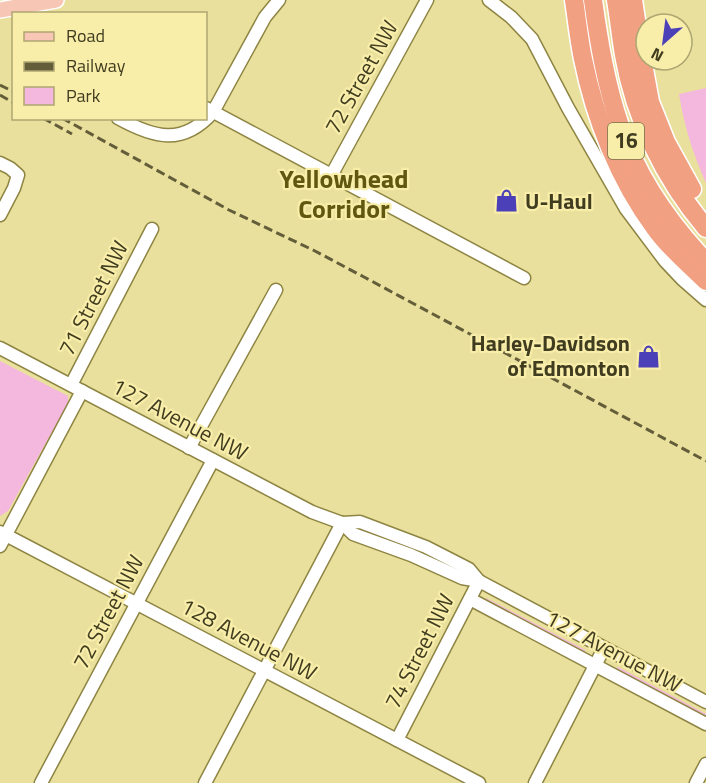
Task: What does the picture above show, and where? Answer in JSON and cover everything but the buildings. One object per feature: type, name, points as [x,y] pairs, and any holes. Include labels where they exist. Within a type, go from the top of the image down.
[{"type":"highway","points":[[574,0],[583,59],[594,104],[627,186],[655,229],[706,281]]},
{"type":"highway","name":"16","points":[[594,0],[605,71],[621,128],[632,154],[670,219],[706,262]]},
{"type":"highway","name":"16","points":[[616,0],[624,56],[643,122],[655,151],[679,192],[706,228]]},
{"type":"highway","points":[[633,0],[650,102],[666,142],[706,211]]},
{"type":"main road","points":[[0,10],[34,6],[56,0]]},
{"type":"street","name":"72 Street NW","points":[[332,174],[427,0]]},
{"type":"street","points":[[489,0],[511,17],[532,39],[568,108],[626,209],[665,261],[706,300]]},
{"type":"street","points":[[277,1],[264,17],[209,110],[524,278]]},
{"type":"street","points":[[122,120],[156,135],[177,135],[196,128],[202,120]]},
{"type":"street","points":[[0,163],[18,175],[0,215]]},
{"type":"street","name":"71 Street NW","points":[[2,538],[152,230]]},
{"type":"street","points":[[189,448],[276,290]]},
{"type":"street","name":"127 Avenue NW","points":[[0,348],[312,512],[342,523],[360,522],[426,547],[469,569],[479,581],[706,702]]},
{"type":"street","name":"72 Street NW","points":[[41,783],[213,460]]},
{"type":"street","points":[[205,783],[342,523]]},
{"type":"street","name":"128 Avenue NW","points":[[2,538],[136,603],[479,783]]},
{"type":"street","name":"74 Street NW","points":[[397,740],[479,581]]},
{"type":"street","name":"127 Avenue NW","points":[[470,599],[706,724]]},
{"type":"street","points":[[535,783],[604,648]]},
{"type":"street","points":[[696,783],[706,764]]},
{"type":"green space","points":[[706,88],[706,183],[690,140],[679,94]]},
{"type":"green space","points":[[0,361],[68,396],[68,403],[8,511],[0,516]]},
{"type":"green space","points":[[486,598],[585,650],[585,654],[485,602]]},
{"type":"green space","points":[[618,667],[706,714],[706,718],[615,669]]},
{"type":"railway","points":[[0,85],[12,91]]},
{"type":"railway","points":[[0,95],[12,102]]},
{"type":"railway","points":[[47,120],[72,134]]},
{"type":"railway","points":[[66,120],[229,210],[315,251],[706,461]]},
{"type":"place","name":"U-Haul","points":[[507,201]]},
{"type":"place","name":"Harley-Davidson of Edmonton","points":[[648,356]]},
{"type":"district","name":"Yellowhead Corridor","points":[[344,194]]}]
